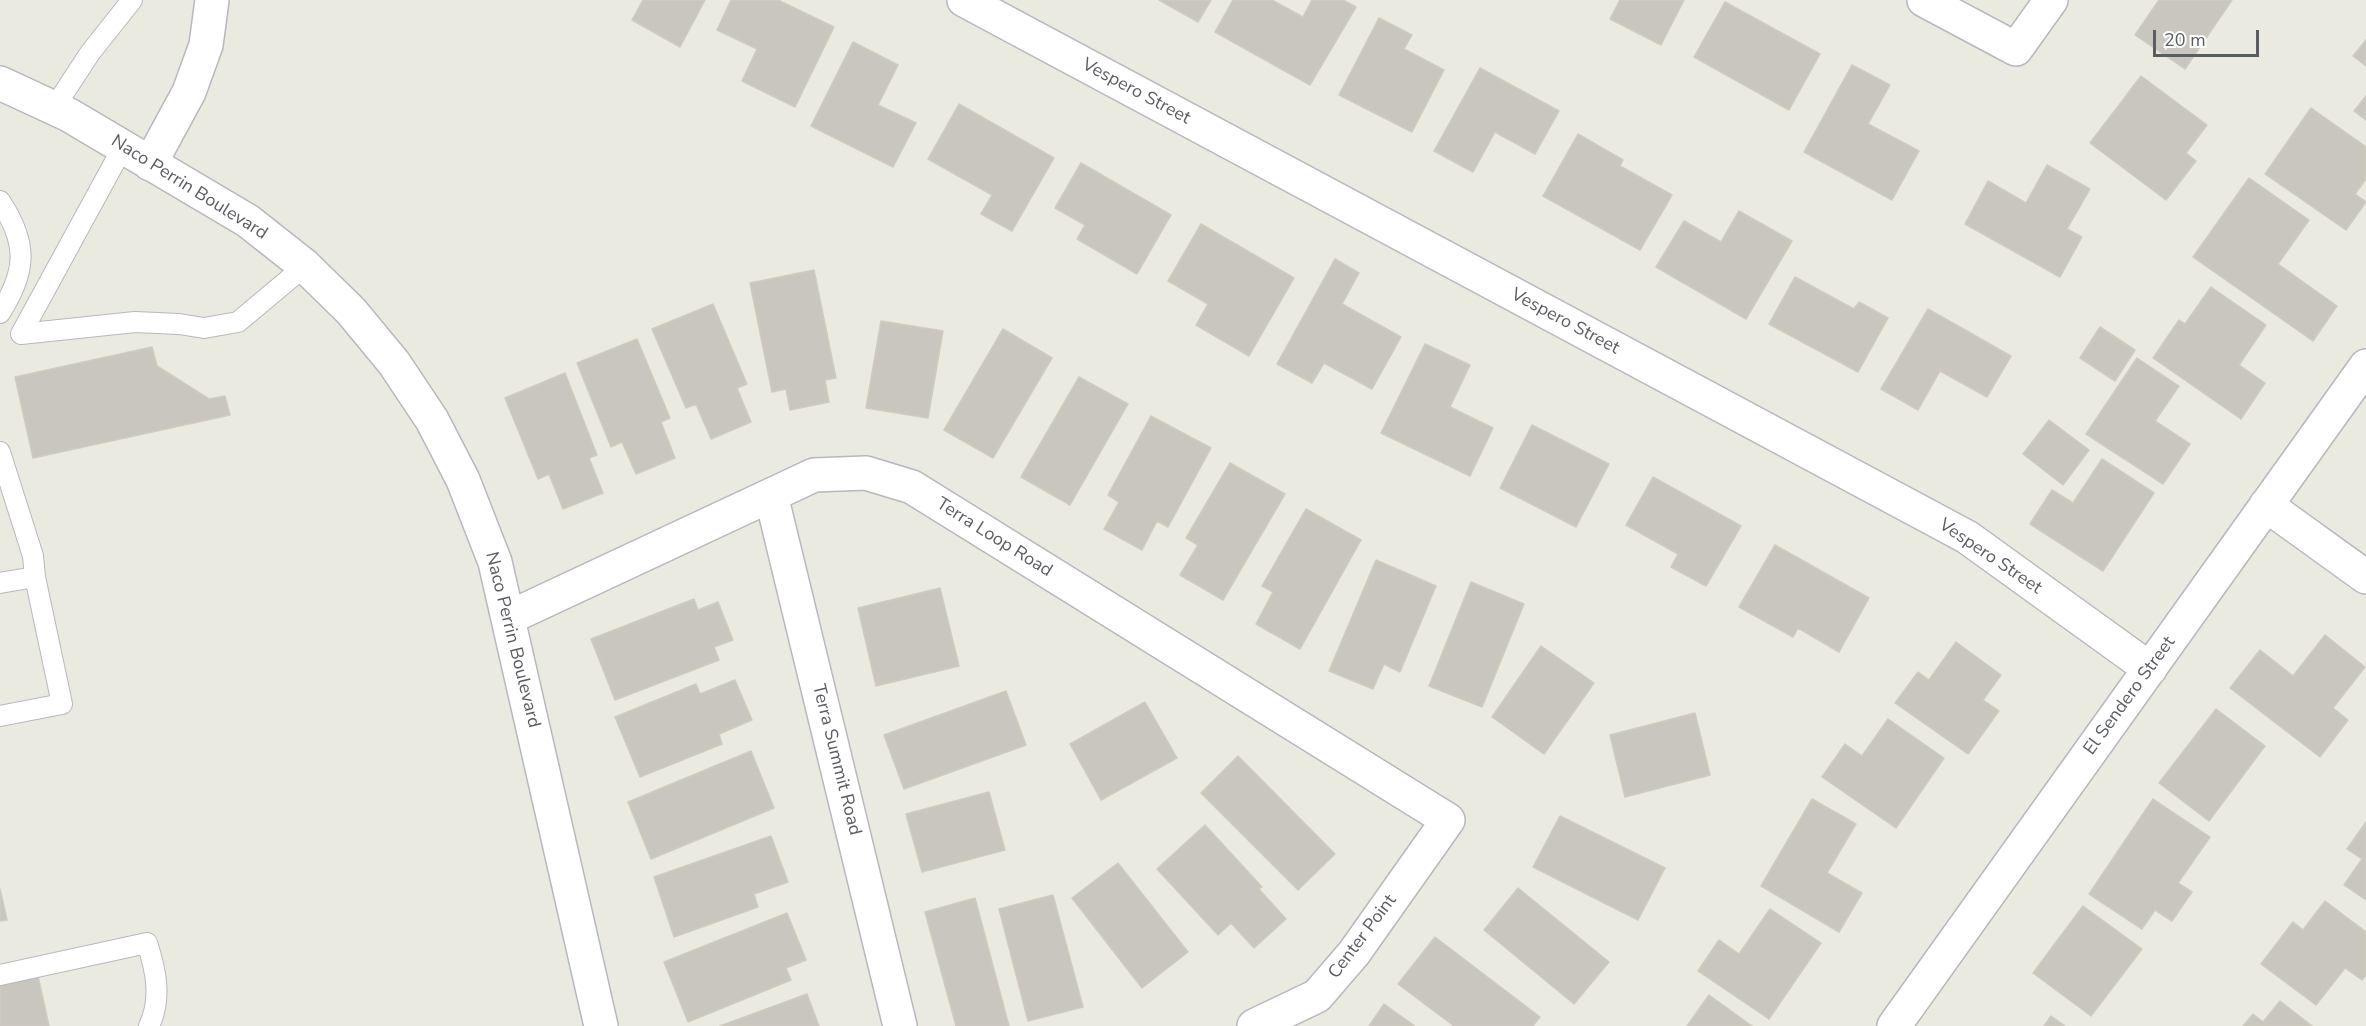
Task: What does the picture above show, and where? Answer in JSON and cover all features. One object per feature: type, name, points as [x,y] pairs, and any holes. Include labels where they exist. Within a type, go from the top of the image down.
[{"type":"street","points":[[150,164],[189,92],[206,45],[212,0]]},
{"type":"street","name":"Vespero Street","points":[[964,0],[1967,537],[2150,669]]},
{"type":"street","points":[[1924,0],[2016,50],[2051,0]]},
{"type":"street","name":"Naco Perrin Boulevard","points":[[0,83],[54,108],[248,221],[305,266],[351,311],[387,354],[432,420],[463,480],[495,562],[601,1026]]},
{"type":"street","name":"El Sendero Street","points":[[1894,1026],[2366,366]]},
{"type":"street","name":"Terra Loop Road","points":[[508,618],[814,476],[866,473],[912,487],[1448,820]]},
{"type":"street","name":"Terra Summit Road","points":[[771,495],[900,1026]]},
{"type":"street","points":[[2266,505],[2366,577]]},
{"type":"street","name":"Center Point","points":[[1254,1026],[1317,996],[1354,953],[1448,820]]},
{"type":"lane","points":[[54,108],[90,53],[132,0]]},
{"type":"lane","points":[[123,147],[21,334],[135,322],[179,324],[204,328],[238,322],[305,266]]},
{"type":"lane","points":[[0,201],[14,222],[22,260],[14,290],[0,313]]},
{"type":"lane","points":[[0,452],[33,556],[35,577],[62,704],[0,716]]},
{"type":"lane","points":[[0,584],[35,577]]},
{"type":"lane","points":[[0,975],[147,943],[155,968],[156,988],[156,1004],[149,1026]]},
{"type":"building","points":[[643,0],[705,0],[680,47],[632,20]]},
{"type":"building","points":[[731,0],[778,0],[834,27],[795,107],[742,81],[757,49],[717,30]]},
{"type":"building","points":[[1159,0],[1211,0],[1198,22]]},
{"type":"building","points":[[1233,0],[1272,0],[1303,17],[1312,0],[1343,0],[1356,7],[1310,85],[1215,32]]},
{"type":"building","points":[[1620,0],[1684,0],[1661,45],[1610,19]]},
{"type":"building","points":[[2159,0],[2232,0],[2185,69],[2135,35]]},
{"type":"building","points":[[1725,2],[1820,54],[1789,110],[1694,57]]},
{"type":"building","points":[[1379,18],[1412,35],[1404,49],[1444,70],[1412,132],[1339,95]]},
{"type":"building","points":[[2366,40],[2366,66],[2353,56]]},
{"type":"building","points":[[853,42],[898,65],[878,105],[916,123],[893,167],[811,126]]},
{"type":"building","points":[[1852,65],[1890,85],[1868,124],[1919,151],[1892,200],[1804,152]]},
{"type":"building","points":[[1480,68],[1559,111],[1535,154],[1495,132],[1473,172],[1434,151]]},
{"type":"building","points":[[2141,76],[2207,125],[2186,153],[2196,161],[2166,200],[2090,143]]},
{"type":"building","points":[[2366,96],[2366,120],[2354,111]]},
{"type":"building","points":[[959,104],[1054,158],[1012,231],[981,214],[992,195],[928,159]]},
{"type":"building","points":[[2311,108],[2366,147],[2366,179],[2355,194],[2366,202],[2346,230],[2265,174]]},
{"type":"building","points":[[1578,134],[1623,160],[1620,166],[1672,195],[1640,250],[1543,196]]},
{"type":"building","points":[[1081,163],[1171,215],[1137,274],[1077,239],[1085,225],[1055,208]]},
{"type":"building","points":[[2047,165],[2090,189],[2067,229],[2082,237],[2060,277],[1965,224],[1988,181],[2026,203]]},
{"type":"building","points":[[2249,178],[2309,220],[2278,264],[2337,306],[2313,341],[2193,257]]},
{"type":"building","points":[[1739,211],[1792,241],[1746,319],[1656,267],[1684,221],[1721,242]]},
{"type":"building","points":[[1201,224],[1294,278],[1249,356],[1196,325],[1208,304],[1168,281]]},
{"type":"building","points":[[1335,259],[1359,273],[1342,304],[1401,337],[1372,389],[1324,363],[1312,383],[1277,364]]},
{"type":"building","points":[[814,270],[836,378],[825,380],[829,402],[790,410],[786,389],[772,392],[750,283]]},
{"type":"building","points":[[1795,277],[1854,309],[1859,302],[1888,318],[1858,372],[1769,324]]},
{"type":"building","points":[[2211,287],[2266,325],[2239,365],[2265,383],[2241,419],[2153,358],[2179,320],[2185,324]]},
{"type":"building","points":[[713,304],[747,384],[737,388],[751,422],[711,439],[696,404],[686,408],[652,329]]},
{"type":"building","points":[[1928,309],[2011,356],[1987,397],[1940,371],[1918,410],[1881,389]]},
{"type":"building","points":[[881,321],[943,331],[928,418],[866,408]]},
{"type":"building","points":[[2100,327],[2135,350],[2115,381],[2080,358]]},
{"type":"building","points":[[1003,329],[1052,358],[993,458],[944,430]]},
{"type":"building","points":[[637,339],[670,418],[661,422],[675,458],[636,474],[622,442],[611,447],[577,363]]},
{"type":"building","points":[[1425,344],[1470,365],[1450,407],[1493,428],[1470,476],[1381,433]]},
{"type":"building","points":[[152,347],[157,366],[209,399],[225,396],[230,415],[33,458],[15,377]]},
{"type":"building","points":[[2137,358],[2179,386],[2155,421],[2190,444],[2163,484],[2086,434]]},
{"type":"building","points":[[565,373],[597,455],[589,458],[603,493],[563,509],[549,474],[538,479],[505,398]]},
{"type":"building","points":[[1079,377],[1128,404],[1070,505],[1021,477]]},
{"type":"building","points":[[1151,416],[1211,448],[1168,527],[1157,521],[1142,550],[1104,529],[1119,502],[1108,495]]},
{"type":"building","points":[[2049,420],[2089,450],[2063,485],[2023,454]]},
{"type":"building","points":[[1532,425],[1609,464],[1576,527],[1500,488]]},
{"type":"building","points":[[2102,459],[2154,493],[2103,571],[2030,524],[2052,490],[2073,503]]},
{"type":"building","points":[[1230,463],[1285,494],[1223,600],[1180,575],[1198,545],[1186,538]]},
{"type":"building","points":[[1653,477],[1741,526],[1706,586],[1671,567],[1678,554],[1626,525]]},
{"type":"building","points":[[1306,509],[1361,540],[1300,649],[1256,624],[1273,592],[1262,586]]},
{"type":"building","points":[[1775,545],[1869,598],[1839,652],[1798,628],[1793,637],[1739,607]]},
{"type":"building","points":[[1376,560],[1436,586],[1400,672],[1384,664],[1373,689],[1329,671]]},
{"type":"building","points":[[1471,582],[1524,604],[1482,707],[1429,686]]},
{"type":"building","points":[[940,588],[959,666],[876,686],[858,608]]},
{"type":"building","points":[[694,599],[698,610],[718,602],[733,640],[714,647],[719,660],[615,700],[591,639]]},
{"type":"building","points":[[2325,635],[2365,667],[2333,708],[2348,720],[2320,757],[2230,688],[2260,650],[2293,676]]},
{"type":"building","points":[[1956,642],[2001,675],[1983,700],[1999,711],[1968,754],[1895,703],[1918,672],[1929,680]]},
{"type":"building","points":[[1541,646],[1594,683],[1544,754],[1492,717]]},
{"type":"building","points":[[735,680],[752,720],[719,734],[722,744],[640,777],[615,717],[696,684],[700,694]]},
{"type":"building","points":[[1006,691],[1026,745],[904,789],[884,735]]},
{"type":"building","points":[[1145,702],[1177,758],[1101,800],[1070,744]]},
{"type":"building","points":[[2216,709],[2265,746],[2209,821],[2159,783]]},
{"type":"building","points":[[1695,713],[1710,775],[1625,797],[1610,735]]},
{"type":"building","points":[[1888,719],[1944,758],[1896,828],[1822,777],[1845,744],[1862,756]]},
{"type":"building","points":[[751,751],[774,808],[651,859],[628,802]]},
{"type":"building","points":[[1238,756],[1335,854],[1298,890],[1201,793]]},
{"type":"building","points":[[989,792],[1005,850],[922,872],[906,814]]},
{"type":"building","points":[[1812,799],[1856,824],[1827,873],[1862,893],[1839,932],[1761,886]]},
{"type":"building","points":[[2153,799],[2210,837],[2178,883],[2192,892],[2172,921],[2155,910],[2142,929],[2089,894]]},
{"type":"building","points":[[1560,816],[1665,868],[1638,920],[1533,867]]},
{"type":"building","points":[[2366,822],[2366,900],[2344,885],[2362,859],[2347,849]]},
{"type":"building","points":[[1205,825],[1262,887],[1259,889],[1286,919],[1254,948],[1231,923],[1218,935],[1157,869]]},
{"type":"building","points":[[771,836],[788,882],[754,894],[758,907],[674,937],[654,877]]},
{"type":"building","points":[[1118,863],[1188,952],[1142,988],[1072,898]]},
{"type":"building","points":[[1518,888],[1609,962],[1574,1004],[1484,930]]},
{"type":"building","points":[[0,889],[7,920],[0,921]]},
{"type":"building","points":[[1053,895],[1083,1007],[1028,1021],[999,909]]},
{"type":"building","points":[[975,898],[1009,1026],[956,1026],[925,912]]},
{"type":"building","points":[[2325,901],[2366,932],[2366,975],[2362,980],[2345,968],[2316,1005],[2261,964],[2293,922],[2303,930]]},
{"type":"building","points":[[2083,906],[2142,949],[2091,1016],[2033,973]]},
{"type":"building","points":[[1770,909],[1821,943],[1769,1019],[1698,971],[1719,940],[1739,954]]},
{"type":"building","points":[[787,913],[806,960],[786,968],[791,980],[688,1022],[664,962]]},
{"type":"building","points":[[1435,937],[1540,1017],[1533,1026],[1454,1026],[1398,984]]},
{"type":"building","points":[[38,976],[49,1026],[0,1026],[0,984]]},
{"type":"building","points":[[807,994],[819,1026],[720,1026]]},
{"type":"building","points":[[1709,995],[1752,1026],[1687,1026]]},
{"type":"building","points":[[2280,1001],[2312,1026],[2243,1026],[2253,1014],[2263,1022]]},
{"type":"building","points":[[1384,1004],[1415,1026],[1369,1026]]},
{"type":"building","points":[[2051,1016],[2065,1026],[2044,1026]]}]
